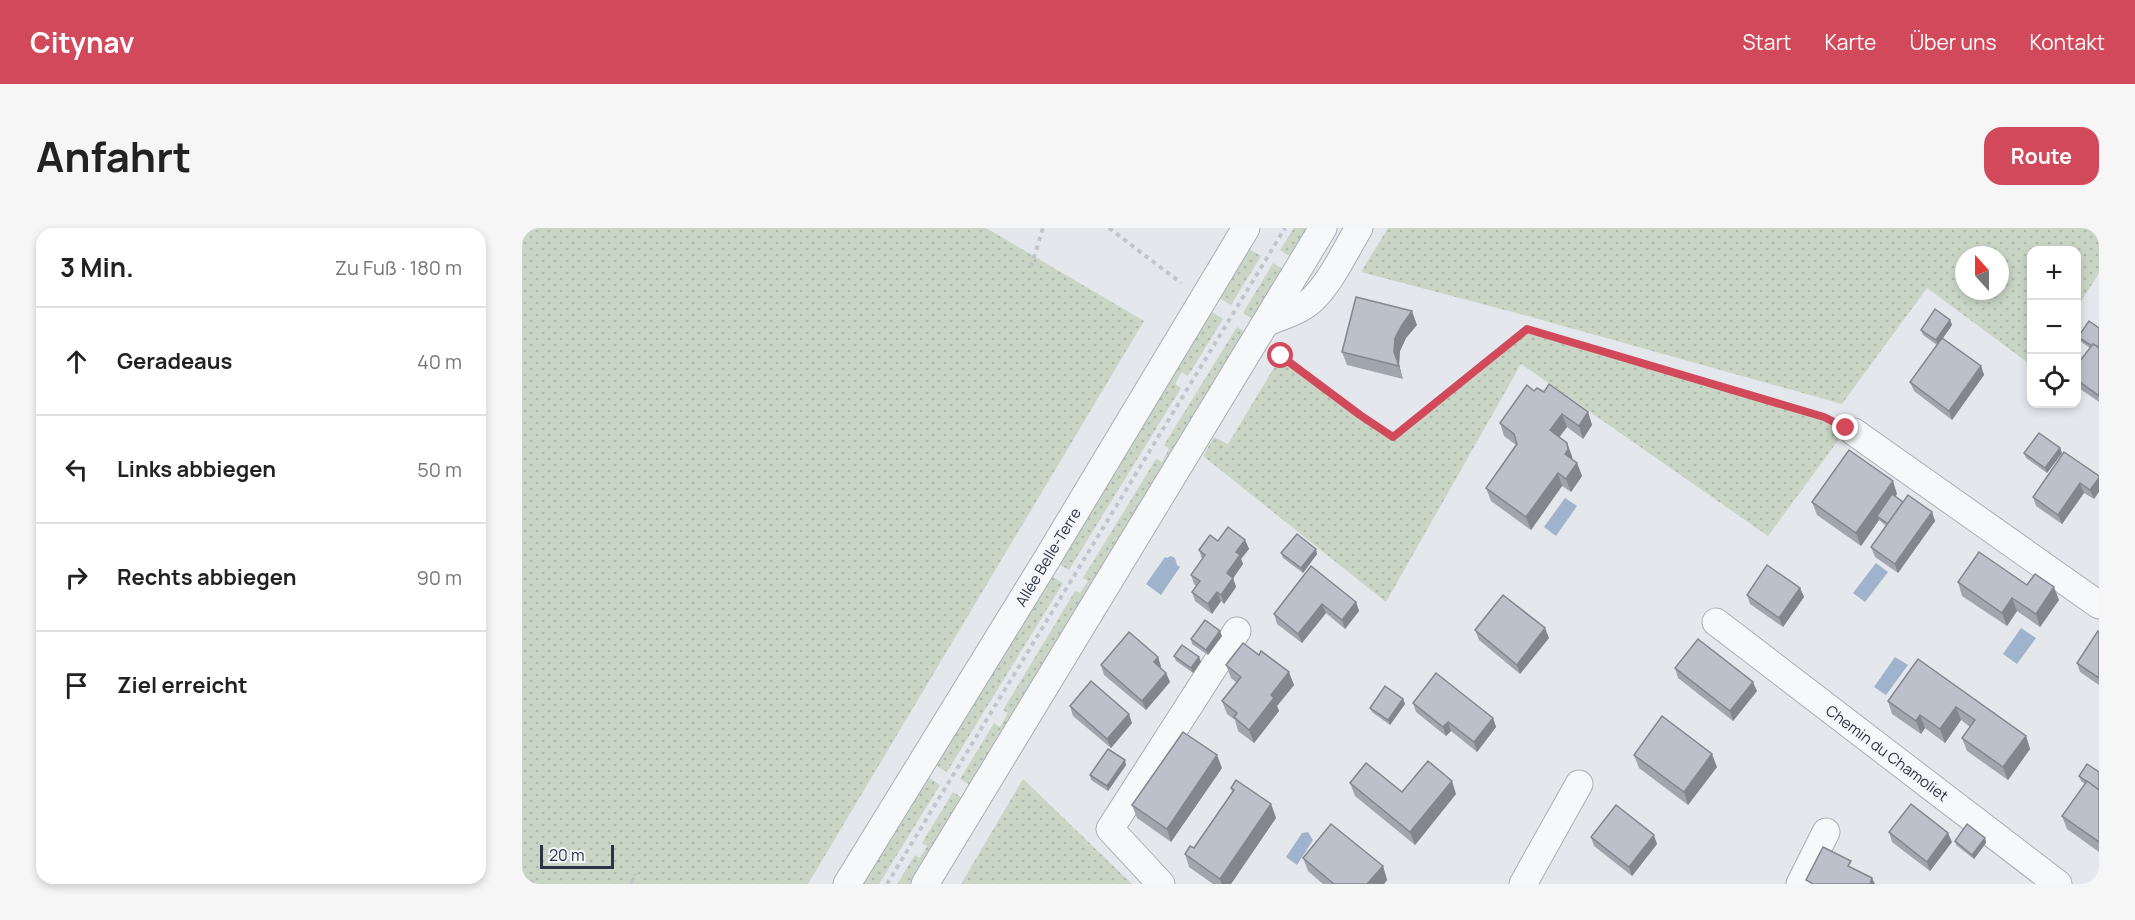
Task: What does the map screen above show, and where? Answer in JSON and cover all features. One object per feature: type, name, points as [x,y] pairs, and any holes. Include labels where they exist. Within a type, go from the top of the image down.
[{"type":"street","name":"Allée Belle-Terre","points":[[847,884],[1044,564],[1246,228]]},
{"type":"street","points":[[925,884],[1323,228]]},
{"type":"street","points":[[1263,328],[1312,300],[1324,285],[1359,228]]},
{"type":"street","points":[[1854,432],[2099,605]]},
{"type":"street","name":"Chemin du Chamoliet","points":[[1716,622],[2058,884]]},
{"type":"street","points":[[1161,884],[1110,829],[1237,632]]},
{"type":"street","points":[[1523,884],[1579,784]]},
{"type":"street","points":[[1800,884],[1826,832]]},
{"type":"path","points":[[1030,267],[1043,228]]},
{"type":"path","points":[[1109,228],[1180,283]]},
{"type":"path","points":[[887,884],[1285,228]]},
{"type":"path","points":[[1281,356],[1393,437],[1527,329],[1824,417],[1854,432]]},
{"type":"path","points":[[631,884],[635,874]]},
{"type":"path","points":[[522,877],[538,884]]},
{"type":"green space","points":[[522,228],[986,228],[1144,321],[808,884],[522,884]]},
{"type":"green space","points":[[1294,228],[1315,228],[1296,260],[1280,250]]},
{"type":"green space","points":[[1388,228],[2099,228],[2099,273],[2081,302],[2081,246],[2027,246],[2027,362],[1927,288],[1842,404],[1361,272]]},
{"type":"green space","points":[[1246,247],[1261,256],[1231,305],[1216,296]]},
{"type":"green space","points":[[1273,263],[1288,272],[1257,322],[1243,313]]},
{"type":"green space","points":[[1208,309],[1223,319],[1188,376],[1182,372],[1175,384],[1181,388],[1069,570],[1054,561]]},
{"type":"green space","points":[[1237,327],[1250,335],[973,787],[960,779],[994,723],[1000,727],[1008,713],[1003,710],[1075,591],[1080,593],[1088,581],[1083,578],[1156,459],[1162,462],[1169,449],[1164,445]]},
{"type":"green space","points":[[1527,329],[1824,417],[1845,431],[1768,536],[1521,364],[1386,602],[1203,456],[1214,437],[1228,444],[1281,356],[1393,437]]},
{"type":"green space","points":[[1047,574],[1063,583],[947,772],[932,763]]},
{"type":"green space","points":[[925,775],[940,785],[879,884],[858,884]]},
{"type":"green space","points":[[1023,779],[1132,884],[961,884]]},
{"type":"green space","points":[[953,792],[967,801],[916,884],[897,884],[915,855],[920,858],[927,846],[922,843]]},
{"type":"water","points":[[1565,498],[1577,506],[1556,536],[1544,527]]},
{"type":"water","points":[[1165,557],[1175,558],[1180,567],[1161,595],[1146,584]]},
{"type":"water","points":[[1876,563],[1888,572],[1865,602],[1853,593]]},
{"type":"water","points":[[2021,628],[2036,638],[2017,664],[2003,654]]},
{"type":"water","points":[[1895,657],[1908,665],[1886,695],[1874,687]]},
{"type":"water","points":[[1308,832],[1313,840],[1297,865],[1286,857],[1302,833]]},
{"type":"building","points":[[1356,297],[1412,311],[1395,338],[1394,352],[1399,366],[1342,352]]},
{"type":"building","points":[[1935,309],[1950,320],[1936,340],[1921,330]]},
{"type":"building","points":[[2089,321],[2099,328],[2098,347],[2081,339],[2081,333]]},
{"type":"building","points":[[1942,338],[1981,366],[1949,411],[1910,382]]},
{"type":"building","points":[[2093,344],[2099,348],[2099,396],[2081,383],[2081,360]]},
{"type":"building","points":[[1549,384],[1588,412],[1579,426],[1562,414],[1550,430],[1567,443],[1568,450],[1565,454],[1577,463],[1566,479],[1558,473],[1526,517],[1486,488],[1517,444],[1514,434],[1500,423],[1527,385],[1534,391],[1537,388],[1544,392]]},
{"type":"building","points":[[2039,433],[2060,448],[2045,468],[2024,453]]},
{"type":"building","points":[[1849,450],[1893,481],[1856,533],[1812,502]]},
{"type":"building","points":[[2064,452],[2099,478],[2090,490],[2080,483],[2058,515],[2033,497]]},
{"type":"building","points":[[1892,494],[1903,502],[1888,524],[1877,516]]},
{"type":"building","points":[[1908,495],[1932,512],[1895,564],[1871,547]]},
{"type":"building","points":[[1228,527],[1245,540],[1236,552],[1240,555],[1227,573],[1233,578],[1221,595],[1217,592],[1208,604],[1192,592],[1200,581],[1191,575],[1205,555],[1199,550],[1210,535],[1218,541]]},
{"type":"building","points":[[1297,534],[1316,549],[1301,568],[1281,553]]},
{"type":"building","points":[[1979,552],[2027,585],[2035,574],[2054,587],[2036,614],[2012,598],[2002,613],[1958,582]]},
{"type":"building","points":[[1767,565],[1800,588],[1779,618],[1747,595]]},
{"type":"building","points":[[1311,566],[1356,602],[1342,620],[1322,604],[1298,634],[1274,614]]},
{"type":"building","points":[[1503,595],[1545,628],[1517,665],[1475,630]]},
{"type":"building","points":[[1205,620],[1220,631],[1206,650],[1191,639]]},
{"type":"building","points":[[1129,632],[1158,657],[1154,662],[1166,673],[1142,701],[1101,665]]},
{"type":"building","points":[[2099,632],[2099,678],[2077,663]]},
{"type":"building","points":[[1698,639],[1753,682],[1730,711],[1675,668]]},
{"type":"building","points":[[1243,643],[1259,655],[1261,651],[1289,672],[1271,695],[1274,698],[1249,730],[1234,717],[1237,713],[1222,701],[1241,677],[1226,665]]},
{"type":"building","points":[[1182,645],[1199,657],[1191,668],[1174,656]]},
{"type":"building","points":[[1918,659],[2026,736],[2003,767],[1962,738],[1975,720],[1956,707],[1940,729],[1920,715],[1916,721],[1888,701]]},
{"type":"building","points":[[1436,673],[1493,718],[1474,742],[1448,722],[1443,727],[1413,703]]},
{"type":"building","points":[[1091,681],[1129,714],[1107,739],[1070,706]]},
{"type":"building","points":[[1385,686],[1403,699],[1388,720],[1370,708]]},
{"type":"building","points":[[1662,716],[1712,754],[1684,792],[1634,755]]},
{"type":"building","points":[[1183,732],[1217,755],[1167,829],[1132,805]]},
{"type":"building","points":[[1108,749],[1125,760],[1107,786],[1090,775]]},
{"type":"building","points":[[1428,761],[1452,781],[1410,832],[1350,783],[1366,763],[1402,792]]},
{"type":"building","points":[[2087,764],[2099,772],[2099,790],[2079,776]]},
{"type":"building","points":[[1236,780],[1271,804],[1220,879],[1185,854],[1190,846],[1194,848],[1234,790],[1231,788]]},
{"type":"building","points":[[2087,781],[2099,790],[2099,842],[2062,816]]},
{"type":"building","points":[[1911,804],[1948,833],[1927,862],[1889,832]]},
{"type":"building","points":[[1616,805],[1654,835],[1629,867],[1591,837]]},
{"type":"building","points":[[1331,824],[1383,866],[1367,884],[1334,884],[1303,858]]},
{"type":"building","points":[[1967,824],[1985,838],[1972,855],[1955,841]]},
{"type":"building","points":[[1823,847],[1851,861],[1848,866],[1872,878],[1870,884],[1813,884],[1806,880]]},
{"type":"route","points":[[1281,356],[1393,437],[1527,329],[1824,417],[1846,428]]}]
